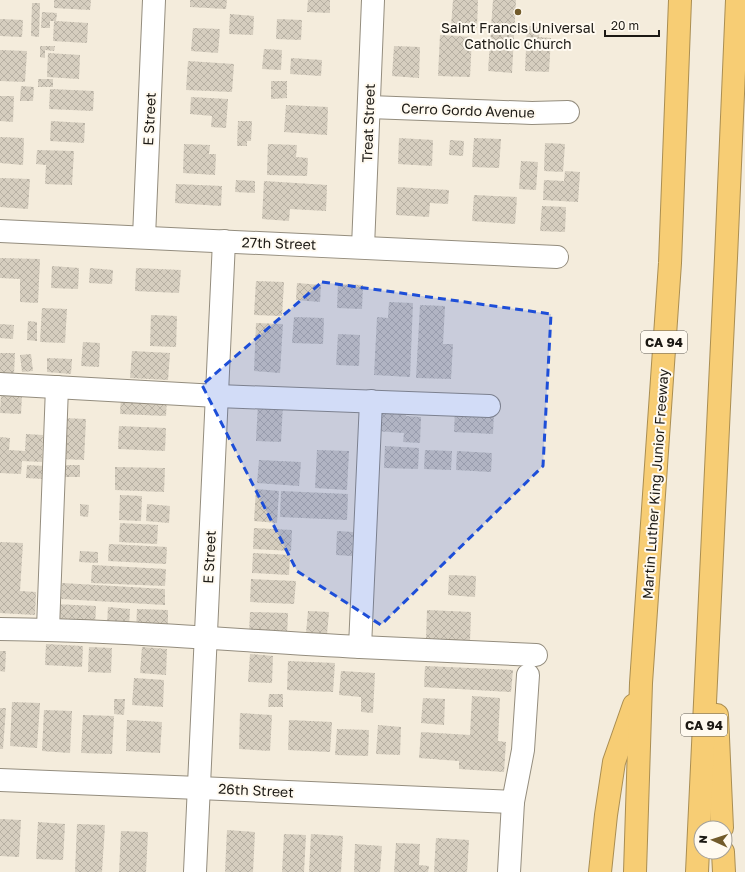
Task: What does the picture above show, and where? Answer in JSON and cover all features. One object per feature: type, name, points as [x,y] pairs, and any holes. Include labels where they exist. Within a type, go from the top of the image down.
[{"type":"highway","name":"Martin Luther King Junior Freeway","points":[[635,872],[641,683],[670,263],[680,0]]},
{"type":"highway","name":"CA 94","points":[[697,872],[737,0]]},
{"type":"highway","points":[[710,578],[722,820]]},
{"type":"highway","points":[[600,872],[606,815],[614,762],[641,683]]},
{"type":"highway","points":[[723,860],[724,872]]},
{"type":"street","name":"E Street","points":[[144,237],[154,0]]},
{"type":"street","name":"Treat Street","points":[[363,246],[373,0]]},
{"type":"street","name":"Cerro Gordo Avenue","points":[[369,107],[532,113],[568,112]]},
{"type":"street","name":"27th Street","points":[[0,231],[363,246],[557,257]]},
{"type":"street","name":"E Street","points":[[195,872],[224,241]]},
{"type":"street","points":[[0,384],[217,396],[489,406]]},
{"type":"street","points":[[48,630],[57,387]]},
{"type":"street","points":[[360,647],[371,401]]},
{"type":"street","points":[[0,629],[205,637],[360,647],[536,655]]},
{"type":"street","points":[[509,872],[513,802],[523,750],[528,675]]},
{"type":"street","name":"26th Street","points":[[0,780],[513,802]]},
{"type":"highlighted area","points":[[322,282],[551,314],[543,466],[381,625],[297,571],[202,385]]},
{"type":"building","points":[[54,0],[91,0],[90,10],[54,8]]},
{"type":"building","points":[[190,0],[227,0],[226,9],[190,7]]},
{"type":"building","points":[[308,0],[330,0],[330,13],[307,12]]},
{"type":"building","points":[[453,0],[478,0],[477,28],[451,27]]},
{"type":"building","points":[[493,0],[516,0],[512,73],[488,71]]},
{"type":"building","points":[[32,3],[40,3],[39,37],[31,36]]},
{"type":"building","points":[[42,12],[57,13],[56,21],[88,23],[87,43],[53,41],[54,21],[50,21],[50,28],[41,28]]},
{"type":"building","points":[[230,14],[254,16],[253,35],[229,34]]},
{"type":"building","points":[[0,19],[23,20],[22,37],[0,36]]},
{"type":"building","points":[[277,19],[302,20],[301,40],[276,39]]},
{"type":"building","points":[[527,26],[540,27],[539,37],[551,38],[549,72],[525,71]]},
{"type":"building","points":[[193,28],[220,29],[218,53],[191,51]]},
{"type":"building","points":[[440,35],[472,37],[470,77],[438,76]]},
{"type":"building","points":[[40,46],[55,46],[54,51],[45,50],[45,58],[40,57]]},
{"type":"building","points":[[394,46],[420,47],[419,78],[392,76]]},
{"type":"building","points":[[264,49],[282,50],[281,70],[262,69]]},
{"type":"building","points":[[0,50],[27,51],[25,82],[0,81]]},
{"type":"building","points":[[48,53],[80,55],[79,79],[47,77]]},
{"type":"building","points":[[291,58],[322,60],[321,76],[290,74]]},
{"type":"building","points":[[188,61],[234,64],[232,92],[186,90]]},
{"type":"building","points":[[38,79],[53,79],[53,87],[38,87]]},
{"type":"building","points":[[271,81],[287,81],[287,98],[271,99]]},
{"type":"building","points":[[21,86],[34,87],[33,101],[20,101]]},
{"type":"building","points":[[50,89],[94,91],[93,111],[49,109]]},
{"type":"building","points":[[0,96],[14,96],[13,122],[0,121]]},
{"type":"building","points":[[191,97],[228,99],[226,128],[211,127],[212,116],[190,114]]},
{"type":"building","points":[[286,105],[328,107],[327,135],[284,132]]},
{"type":"building","points":[[51,121],[85,123],[84,143],[50,141]]},
{"type":"building","points":[[238,121],[252,121],[251,141],[247,141],[247,146],[237,146]]},
{"type":"building","points":[[0,137],[24,138],[23,165],[0,163]]},
{"type":"building","points":[[399,138],[433,140],[432,166],[398,164]]},
{"type":"building","points":[[474,138],[501,139],[499,168],[472,167]]},
{"type":"building","points":[[450,140],[464,141],[463,156],[449,155]]},
{"type":"building","points":[[545,143],[565,144],[563,172],[544,171]]},
{"type":"building","points":[[184,144],[210,145],[209,154],[216,154],[215,175],[183,173]]},
{"type":"building","points":[[268,144],[297,145],[296,157],[308,158],[307,176],[267,175]]},
{"type":"building","points":[[37,150],[74,151],[72,185],[45,184],[46,165],[36,164]]},
{"type":"building","points":[[521,161],[538,162],[536,190],[519,189]]},
{"type":"building","points":[[565,171],[580,172],[578,202],[543,200],[544,180],[564,181]]},
{"type":"building","points":[[0,178],[30,179],[28,209],[0,207]]},
{"type":"building","points":[[236,180],[255,181],[255,193],[235,192]]},
{"type":"building","points":[[264,181],[327,185],[326,211],[290,209],[289,221],[262,219]]},
{"type":"building","points":[[176,184],[222,186],[221,206],[175,203]]},
{"type":"building","points":[[397,187],[449,190],[448,204],[430,203],[429,217],[396,215]]},
{"type":"building","points":[[474,195],[517,197],[515,224],[472,221]]},
{"type":"building","points":[[542,206],[566,207],[565,232],[540,231]]},
{"type":"building","points":[[0,258],[40,259],[38,303],[20,302],[20,279],[0,278]]},
{"type":"building","points":[[52,266],[79,268],[78,289],[51,288]]},
{"type":"building","points":[[90,268],[113,270],[112,284],[89,283]]},
{"type":"building","points":[[136,268],[181,270],[179,293],[135,291]]},
{"type":"building","points":[[256,281],[284,282],[282,316],[254,315]]},
{"type":"building","points":[[297,283],[321,285],[320,302],[296,300]]},
{"type":"building","points":[[338,284],[363,285],[362,309],[337,308]]},
{"type":"building","points":[[389,302],[413,303],[410,377],[374,375],[377,317],[388,318]]},
{"type":"building","points":[[420,305],[445,306],[443,344],[453,344],[451,379],[416,378]]},
{"type":"building","points":[[42,308],[67,309],[65,343],[40,342]]},
{"type":"building","points":[[151,315],[177,316],[176,347],[150,346]]},
{"type":"building","points":[[294,317],[324,318],[323,344],[292,343]]},
{"type":"building","points":[[28,321],[37,322],[37,341],[27,340]]},
{"type":"building","points":[[256,323],[283,324],[280,373],[254,371]]},
{"type":"building","points":[[0,324],[14,325],[13,339],[0,338]]},
{"type":"building","points":[[338,334],[360,335],[359,366],[336,365]]},
{"type":"building","points":[[83,342],[100,343],[99,367],[81,366]]},
{"type":"building","points":[[132,351],[170,353],[168,380],[130,378]]},
{"type":"building","points":[[0,353],[15,353],[14,374],[0,373]]},
{"type":"building","points":[[31,354],[33,371],[22,372],[20,355]]},
{"type":"building","points":[[47,358],[72,359],[71,374],[47,372]]},
{"type":"building","points":[[1,394],[22,395],[21,414],[0,413]]},
{"type":"building","points":[[121,396],[167,398],[166,416],[120,414]]},
{"type":"building","points":[[258,403],[283,404],[281,442],[256,441]]},
{"type":"building","points":[[377,406],[406,408],[406,416],[421,417],[420,443],[403,442],[404,433],[375,431]]},
{"type":"building","points":[[455,410],[494,412],[493,434],[454,432]]},
{"type":"building","points":[[63,418],[86,419],[84,460],[61,459]]},
{"type":"building","points":[[119,426],[166,428],[165,451],[118,449]]},
{"type":"building","points":[[26,434],[43,435],[42,462],[22,461],[21,474],[0,473],[0,437],[10,438],[9,450],[25,451]]},
{"type":"building","points":[[385,446],[419,448],[418,469],[384,468]]},
{"type":"building","points":[[317,450],[349,451],[347,490],[315,488]]},
{"type":"building","points":[[425,450],[452,451],[451,470],[424,469]]},
{"type":"building","points":[[457,451],[492,453],[491,472],[456,470]]},
{"type":"building","points":[[259,460],[301,462],[299,486],[257,483]]},
{"type":"building","points":[[27,465],[44,466],[44,479],[26,478]]},
{"type":"building","points":[[63,465],[80,465],[80,477],[63,477]]},
{"type":"building","points":[[115,467],[165,468],[164,492],[115,490]]},
{"type":"building","points":[[256,489],[279,491],[277,523],[254,521]]},
{"type":"building","points":[[281,491],[348,494],[347,520],[280,517]]},
{"type":"building","points":[[120,495],[142,496],[141,521],[119,520]]},
{"type":"building","points":[[80,504],[89,505],[88,517],[80,516]]},
{"type":"building","points":[[147,504],[170,506],[169,523],[146,521]]},
{"type":"building","points":[[120,523],[158,525],[157,544],[119,542]]},
{"type":"building","points":[[254,528],[292,530],[291,551],[253,549]]},
{"type":"building","points":[[337,531],[353,532],[352,556],[336,555]]},
{"type":"building","points":[[0,542],[23,543],[20,591],[36,592],[35,615],[0,613]]},
{"type":"building","points":[[109,544],[167,547],[166,564],[108,561]]},
{"type":"building","points":[[80,551],[98,552],[98,563],[79,562]]},
{"type":"building","points":[[253,553],[290,555],[289,575],[252,573]]},
{"type":"building","points":[[92,565],[166,569],[165,586],[91,583]]},
{"type":"building","points":[[449,575],[476,576],[475,597],[448,595]]},
{"type":"building","points":[[251,579],[296,581],[294,604],[250,602]]},
{"type":"building","points":[[62,583],[165,589],[165,605],[61,599]]},
{"type":"building","points":[[55,604],[96,606],[95,625],[54,623]]},
{"type":"building","points":[[108,607],[130,609],[129,626],[107,625]]},
{"type":"building","points":[[137,609],[168,610],[168,630],[136,630]]},
{"type":"building","points":[[427,610],[471,612],[470,641],[426,639]]},
{"type":"building","points":[[308,611],[329,612],[327,634],[306,633]]},
{"type":"building","points":[[250,612],[288,613],[287,636],[249,634]]},
{"type":"building","points":[[46,644],[83,646],[82,667],[45,665]]},
{"type":"building","points":[[89,647],[112,648],[111,673],[88,672]]},
{"type":"building","points":[[142,647],[167,649],[166,675],[140,673]]},
{"type":"building","points":[[0,651],[6,651],[5,672],[0,671]]},
{"type":"building","points":[[250,654],[273,656],[272,683],[248,682]]},
{"type":"building","points":[[288,661],[335,663],[333,692],[287,690]]},
{"type":"building","points":[[425,666],[513,670],[511,692],[424,687]]},
{"type":"building","points":[[341,671],[375,673],[373,713],[361,712],[361,697],[339,695]]},
{"type":"building","points":[[134,678],[164,680],[163,707],[132,705]]},
{"type":"building","points":[[269,694],[283,694],[283,707],[268,707]]},
{"type":"building","points":[[472,696],[500,698],[498,741],[506,742],[504,772],[459,769],[459,761],[419,758],[421,732],[470,735]]},
{"type":"building","points":[[423,698],[445,699],[444,725],[421,723]]},
{"type":"building","points":[[114,699],[125,699],[124,715],[114,714]]},
{"type":"building","points":[[12,702],[40,703],[37,748],[10,746]]},
{"type":"building","points":[[0,708],[6,708],[3,749],[0,749]]},
{"type":"building","points":[[44,710],[72,711],[70,753],[42,751]]},
{"type":"building","points":[[240,713],[272,715],[270,751],[239,749]]},
{"type":"building","points":[[83,715],[114,716],[112,754],[81,753]]},
{"type":"building","points":[[127,720],[162,722],[160,753],[126,751]]},
{"type":"building","points":[[289,720],[332,722],[330,752],[288,750]]},
{"type":"building","points":[[378,725],[401,727],[400,755],[376,754]]},
{"type":"building","points":[[337,729],[369,730],[368,756],[335,755]]},
{"type":"building","points":[[0,819],[21,820],[19,857],[0,856]]},
{"type":"building","points":[[38,822],[65,824],[63,860],[36,859]]},
{"type":"building","points":[[77,824],[105,825],[102,872],[75,872]]},
{"type":"building","points":[[227,830],[255,832],[253,872],[225,872]]},
{"type":"building","points":[[121,831],[148,832],[146,872],[119,872]]},
{"type":"building","points":[[284,834],[306,835],[304,872],[282,872]]},
{"type":"building","points":[[311,834],[343,836],[341,872],[309,872]]},
{"type":"building","points":[[436,838],[469,840],[467,872],[434,872]]},
{"type":"building","points":[[396,843],[420,844],[419,865],[429,866],[428,872],[394,872]]},
{"type":"building","points":[[355,844],[382,846],[380,872],[354,872]]},
{"type":"place","name":"Saint Francis Universal Catholic Church","points":[[518,12]]}]
